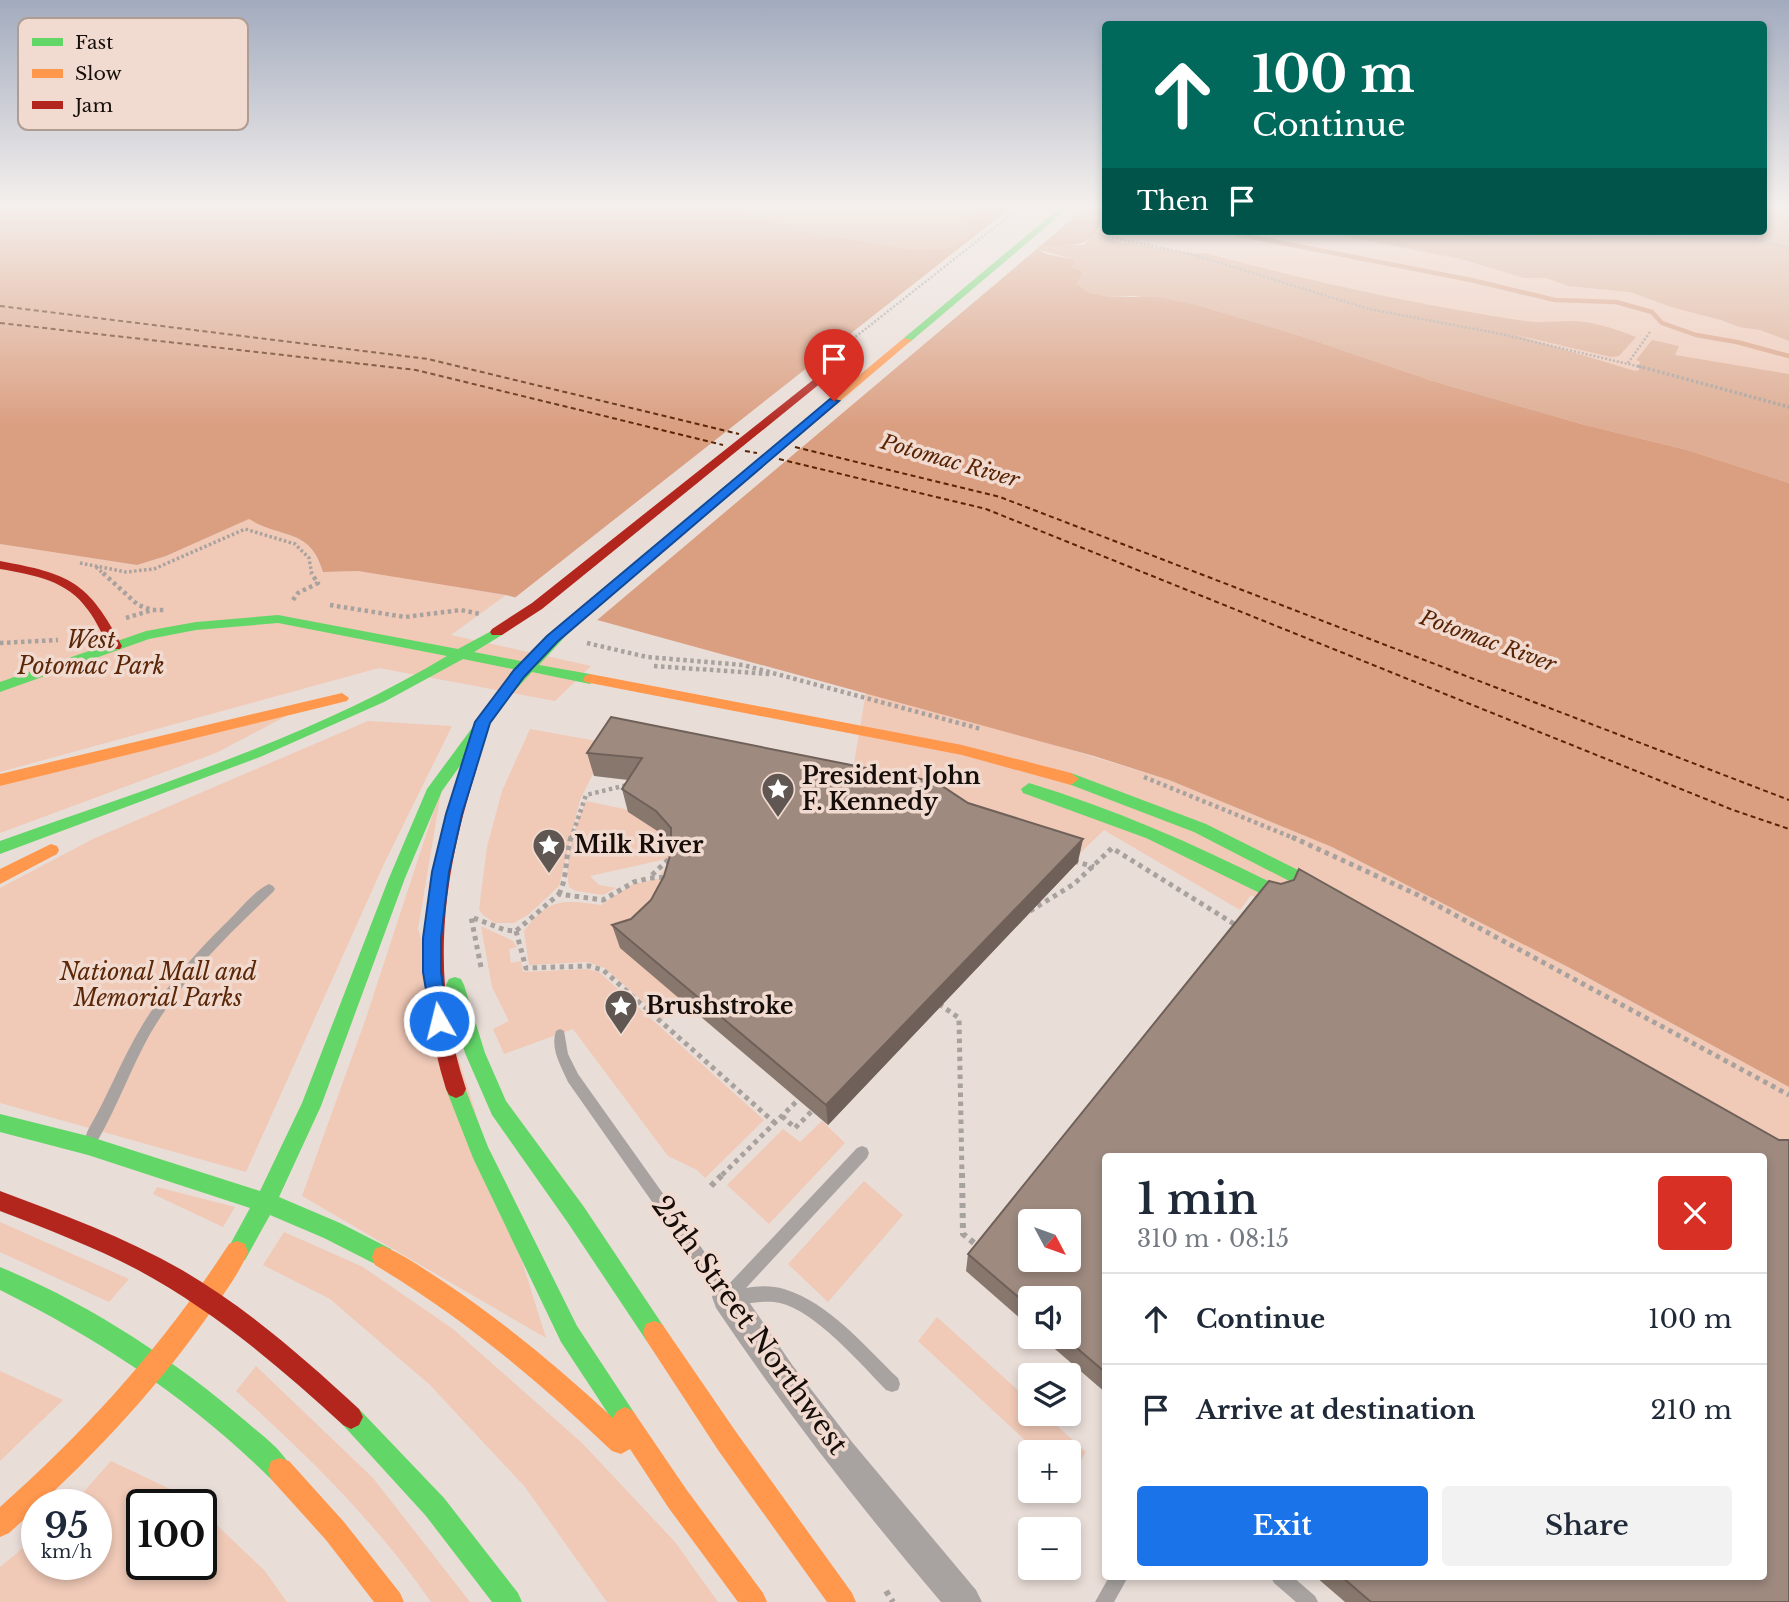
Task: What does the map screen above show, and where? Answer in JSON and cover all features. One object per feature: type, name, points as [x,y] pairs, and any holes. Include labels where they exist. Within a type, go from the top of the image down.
[{"type":"main road","points":[[0,1524],[92,1438],[164,1355],[265,1203],[292,1149],[391,894],[437,786],[498,699],[541,649],[578,616],[979,280]]},
{"type":"main road","points":[[0,848],[217,769],[322,726],[468,651],[530,611],[833,369]]},
{"type":"main road","points":[[0,565],[61,579],[84,590],[102,617],[115,646]]},
{"type":"main road","points":[[0,687],[163,632],[278,619],[1000,758],[1116,792],[1185,820],[1257,853],[1354,908]]},
{"type":"main road","points":[[214,625],[273,636]]},
{"type":"main road","points":[[407,663],[460,673]]},
{"type":"main road","points":[[0,780],[415,680]]},
{"type":"main road","points":[[500,681],[527,687]]},
{"type":"main road","points":[[483,722],[454,814],[441,872],[432,938],[436,1004],[449,1070],[475,1140],[538,1275],[569,1334],[677,1498],[754,1602]]},
{"type":"main road","points":[[0,877],[217,769]]},
{"type":"main road","points":[[1013,785],[1090,808],[1144,828],[1270,890]]},
{"type":"main road","points":[[441,872],[452,968],[471,1040],[486,1082],[499,1108],[576,1215],[727,1441],[843,1602]]},
{"type":"main road","points":[[0,1123],[88,1143],[275,1204],[313,1220],[390,1261],[547,1374],[677,1498]]},
{"type":"main road","points":[[0,1201],[72,1228],[164,1272],[258,1336],[335,1400],[382,1445],[425,1493],[509,1602]]},
{"type":"main road","points":[[0,1278],[128,1346],[212,1409],[294,1486],[331,1526],[391,1602]]},
{"type":"main road","points":[[12,1491],[92,1438]]},
{"type":"street","name":"25th Street Northwest","points":[[727,1297],[781,1376],[872,1492],[964,1602]]},
{"type":"lane","points":[[88,1143],[108,1111],[146,1031],[181,978],[269,889]]},
{"type":"lane","name":"25th Street Northwest","points":[[560,1035],[562,1054],[573,1078],[727,1297]]},
{"type":"lane","points":[[727,1297],[862,1153]]},
{"type":"lane","points":[[727,1297],[771,1293],[787,1296],[815,1313],[892,1384]]},
{"type":"lane","points":[[1104,1602],[1117,1580]]},
{"type":"lane","points":[[1283,1580],[1309,1602]]},
{"type":"path","points":[[1274,280],[1369,309],[1501,334],[1628,363],[1789,407]]},
{"type":"path","points":[[1628,363],[1650,332]]},
{"type":"path","points":[[131,616],[152,610],[138,605],[96,567],[126,572],[154,569],[245,529],[295,544],[309,558],[313,568],[312,578],[318,583],[298,593],[293,601],[306,603]]},
{"type":"path","points":[[318,604],[391,616],[410,617],[467,609],[487,616]]},
{"type":"path","points":[[0,643],[40,643],[65,639]]},
{"type":"path","points":[[471,917],[505,930],[516,931],[559,894],[564,884],[567,849],[586,795],[627,785],[639,786]]},
{"type":"path","points":[[1023,915],[1046,904],[1094,867],[1112,848],[1239,927]]},
{"type":"path","points":[[559,894],[603,900],[625,886],[651,876],[670,858]]},
{"type":"path","points":[[1065,859],[1094,867]]},
{"type":"path","points":[[651,876],[677,877]]},
{"type":"path","points":[[516,931],[526,968],[589,966],[603,970],[775,1123]]},
{"type":"path","points":[[934,1001],[959,1018],[963,1234],[982,1250]]},
{"type":"path","points":[[711,1186],[800,1098]]},
{"type":"path","points":[[782,1116],[795,1128],[824,1100]]},
{"type":"green space","points":[[1208,280],[1789,280],[1789,483],[1687,450],[1585,425]]},
{"type":"green space","name":"West Potomac Park","points":[[249,519],[302,541],[317,558],[323,572],[358,571],[506,595],[451,635],[591,666],[555,701],[379,668],[0,772],[0,544],[137,565],[166,556]]},
{"type":"green space","points":[[866,692],[1019,734],[1169,780],[1332,847],[1570,968],[1789,1087],[1789,1216],[1767,1164],[1767,1153],[1756,1153],[1251,895],[1240,910],[1104,830],[1076,857],[851,781]]},
{"type":"green space","points":[[290,714],[216,753],[0,833],[0,786]]},
{"type":"green space","name":"National Mall and Memorial Parks","points":[[368,721],[452,726],[383,866],[246,1172],[0,1103],[0,888],[93,839]]},
{"type":"green space","points":[[530,729],[608,743],[580,800],[559,886],[529,914],[514,923],[495,923],[479,909],[487,847],[502,791]]},
{"type":"green space","points":[[442,786],[418,929],[546,1338],[302,1196],[366,1018]]},
{"type":"green space","points":[[586,801],[746,839],[706,878],[660,874],[675,857],[590,876],[599,885],[616,888],[603,895],[576,891],[569,887],[569,854]]},
{"type":"green space","points":[[656,879],[675,881],[684,1001],[663,1019],[605,968],[587,962],[529,965],[524,931],[541,912],[558,903],[601,905],[631,885]]},
{"type":"green space","points":[[481,926],[513,941],[517,947],[509,949],[511,963],[521,961],[523,972],[587,969],[599,972],[764,1120],[705,1178],[697,1170],[668,1156],[573,1029],[504,1054],[493,1029],[509,1021],[492,987]]},
{"type":"green space","points":[[822,1121],[845,1143],[769,1224],[727,1185],[783,1129],[800,1142]]},
{"type":"green space","points":[[864,1181],[903,1215],[828,1302],[788,1264]]},
{"type":"green space","points":[[157,1187],[235,1207],[223,1227],[153,1194]]},
{"type":"green space","points":[[0,1222],[129,1279],[109,1302],[0,1252]]},
{"type":"green space","points":[[284,1232],[363,1267],[453,1329],[582,1443],[675,1542],[718,1602],[607,1602],[525,1487],[430,1385],[330,1299],[263,1265]]},
{"type":"green space","points":[[937,1317],[1018,1390],[1018,1426],[1057,1426],[1073,1440],[1025,1440],[918,1341]]},
{"type":"green space","points":[[256,1366],[373,1478],[470,1602],[431,1602],[387,1544],[340,1490],[236,1391]]},
{"type":"green space","points":[[0,1371],[63,1400],[0,1461]]},
{"type":"green space","points":[[1081,1447],[1086,1452],[1081,1460]]},
{"type":"green space","points":[[111,1461],[170,1489],[126,1489],[126,1580],[217,1580],[217,1525],[264,1570],[287,1602],[0,1602],[0,1567],[21,1549],[21,1580],[112,1580],[112,1489],[86,1489]]},
{"type":"shaded area","points":[[1076,280],[1311,280],[1444,308],[1525,321],[1580,321],[1605,326],[1636,337],[1619,356],[1611,357],[1516,335],[1635,371],[1639,370],[1640,362],[1636,360],[1652,340],[1679,346],[1675,355],[1789,374],[1789,483],[1687,450],[1585,425],[1433,381],[1295,334],[1194,304],[1134,296],[1110,297],[1088,292]]},
{"type":"shaded area","points":[[1551,280],[1789,280],[1789,341],[1760,330],[1739,327],[1671,307],[1630,292],[1568,286]]},
{"type":"water","name":"Potomac River","points":[[0,280],[1079,280],[1077,283],[1088,292],[1110,297],[1156,297],[1194,304],[1295,334],[1433,381],[1585,425],[1687,450],[1789,483],[1789,1087],[1570,968],[1332,847],[1169,780],[1094,756],[506,595],[358,571],[323,572],[317,558],[302,541],[249,519],[166,556],[137,565],[0,544]]},
{"type":"pier","points":[[919,280],[1000,280],[596,621],[539,604],[512,600]]},
{"type":"building","points":[[611,717],[936,782],[968,803],[1083,839],[826,1105],[612,925],[631,919],[651,900],[664,876],[671,852],[671,828],[656,811],[622,789],[642,758],[587,753]]},
{"type":"building","points":[[1299,869],[1779,1140],[1789,1140],[1789,1602],[1371,1602],[1345,1580],[1767,1580],[1767,1153],[1102,1153],[1102,1370],[1078,1349],[1081,1349],[1081,1286],[1018,1286],[1018,1297],[968,1254],[1269,881],[1281,884],[1294,880]]},
{"type":"waterway","points":[[1470,280],[1555,300],[1616,302],[1652,312],[1662,323],[1696,335],[1737,342],[1789,356]]},
{"type":"ferry route","points":[[0,306],[428,359],[739,434]]},
{"type":"ferry route","points":[[0,323],[416,370],[723,445]]},
{"type":"ferry route","points":[[795,447],[1000,497],[1789,800]]},
{"type":"ferry route","points":[[745,451],[757,453]]},
{"type":"ferry route","points":[[779,459],[986,509],[1733,810],[1789,829]]},
{"type":"traffic: fast","points":[[907,340],[979,280]]},
{"type":"traffic: fast","points":[[0,687],[146,635],[196,626],[278,619],[590,679]]},
{"type":"traffic: fast","points":[[237,1252],[265,1203],[311,1106],[397,878],[435,789],[505,693],[568,625]]},
{"type":"traffic: fast","points":[[0,848],[255,754],[318,727],[379,699],[497,632]]},
{"type":"traffic: fast","points":[[1071,779],[1200,828],[1336,897]]},
{"type":"traffic: fast","points":[[1029,789],[1152,834],[1270,890]]},
{"type":"traffic: fast","points":[[455,985],[475,1053],[499,1108],[576,1215],[654,1332]]},
{"type":"traffic: fast","points":[[456,1089],[480,1151],[569,1334],[625,1419]]},
{"type":"traffic: fast","points":[[0,1123],[88,1145],[256,1200],[332,1230],[383,1257]]},
{"type":"traffic: fast","points":[[0,1278],[39,1297],[148,1361],[216,1411],[280,1470]]},
{"type":"traffic: fast","points":[[351,1417],[435,1507],[509,1602]]},
{"type":"traffic: slow","points":[[568,625],[907,340]]},
{"type":"traffic: slow","points":[[590,679],[962,750],[1071,779]]},
{"type":"traffic: slow","points":[[0,780],[342,698]]},
{"type":"traffic: slow","points":[[0,877],[51,850]]},
{"type":"traffic: slow","points":[[0,1524],[67,1462],[129,1397],[186,1327],[237,1252]]},
{"type":"traffic: slow","points":[[383,1257],[447,1297],[508,1342],[621,1442]]},
{"type":"traffic: slow","points":[[654,1332],[727,1441],[843,1602]]},
{"type":"traffic: slow","points":[[625,1419],[677,1498],[754,1602]]},
{"type":"traffic: slow","points":[[280,1470],[335,1531],[391,1602]]},
{"type":"traffic: jam","points":[[497,632],[537,606],[817,382]]},
{"type":"traffic: jam","points":[[0,565],[43,574],[72,586],[94,608],[115,646]]},
{"type":"traffic: jam","points":[[456,1089],[446,1059],[435,999],[434,937],[446,845],[469,768]]},
{"type":"traffic: jam","points":[[0,1201],[111,1245],[175,1279],[254,1333],[351,1417]]},
{"type":"place","name":"President John F. Kennedy","points":[[778,819]]},
{"type":"place","name":"Milk River","points":[[549,875]]},
{"type":"place","name":"Brushstroke","points":[[621,1036]]},
{"type":"route","points":[[439,1021],[432,972],[432,938],[441,872],[454,814],[483,722],[498,699],[541,649],[834,401]]}]
